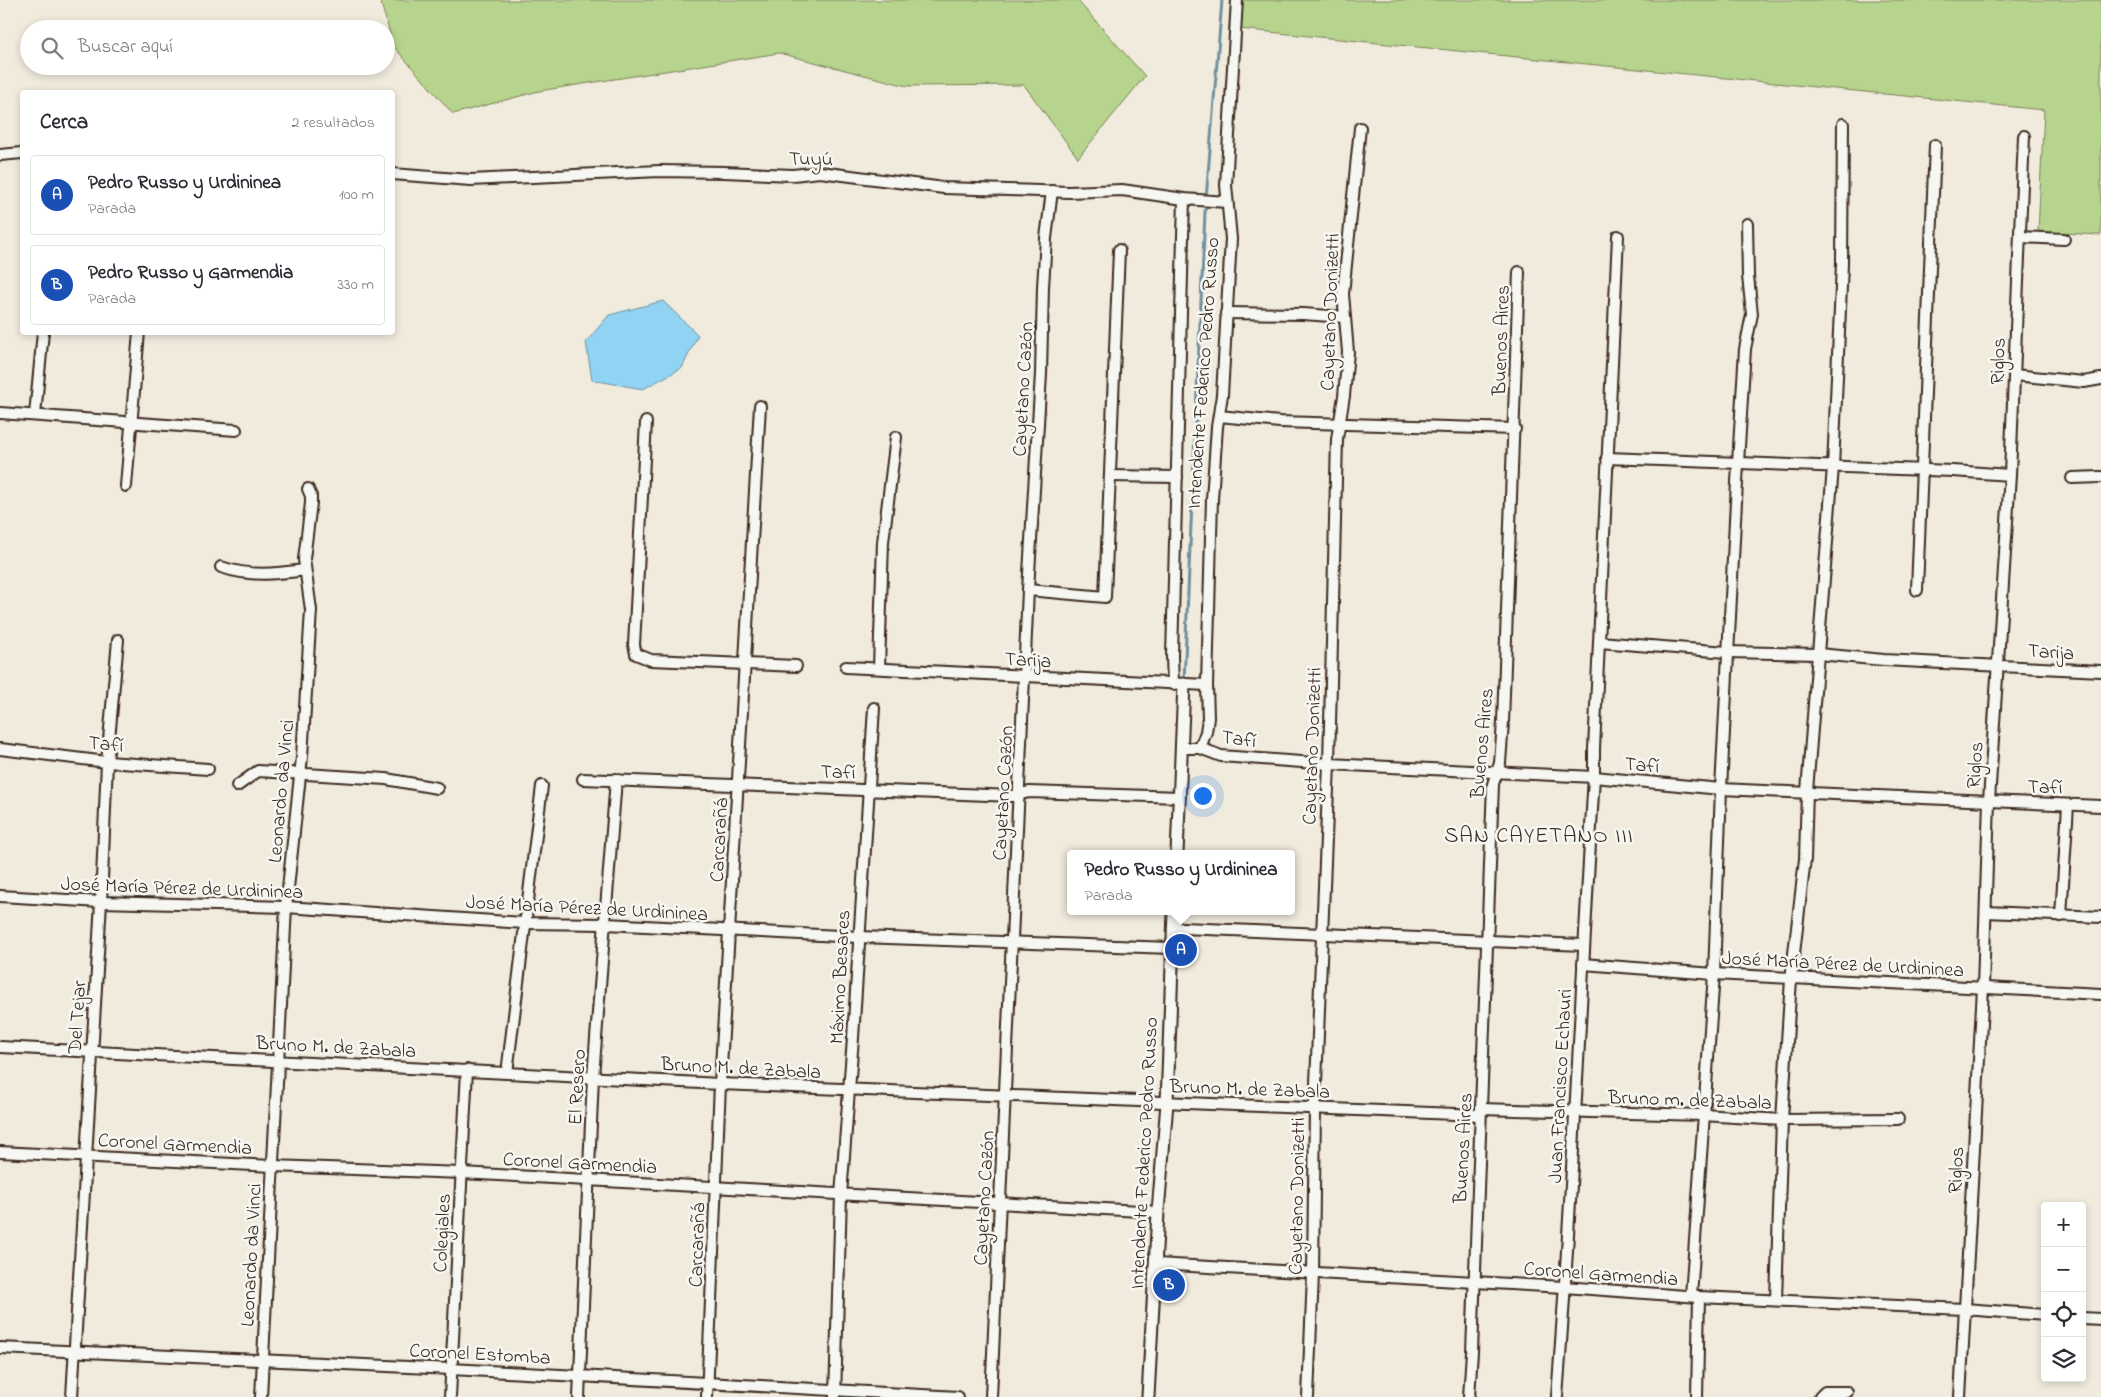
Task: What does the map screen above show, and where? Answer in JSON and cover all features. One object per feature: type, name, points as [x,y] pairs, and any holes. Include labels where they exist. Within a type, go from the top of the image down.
[{"type":"street","name":"Intendente Federico Pedro Russo","points":[[1200,748],[1206,732],[1208,718],[1207,685],[1212,499],[1222,396],[1231,239],[1226,185],[1237,0]]},
{"type":"street","points":[[1776,1300],[1782,1120],[1791,979],[1805,859],[1807,791],[1833,467],[1842,264],[1843,124]]},
{"type":"street","name":"Cayetano Donizetti","points":[[1308,1397],[1313,1274],[1315,1108],[1329,764],[1339,424],[1348,352],[1342,294],[1360,128]]},
{"type":"street","name":"Riglos","points":[[1960,1397],[1983,988],[1989,801],[2010,475],[2024,136]]},
{"type":"street","points":[[1917,590],[1935,145]]},
{"type":"street","points":[[0,155],[20,152]]},
{"type":"street","name":"Tuyú","points":[[395,174],[471,180],[659,171],[793,176],[820,172],[944,188],[1052,192],[1122,190],[1184,199],[1227,202]]},
{"type":"street","name":"Cayetano Cazón","points":[[990,1397],[1026,676],[1028,590],[1041,374],[1046,238],[1052,192]]},
{"type":"street","points":[[1177,850],[1181,748],[1178,684],[1172,656],[1184,199]]},
{"type":"street","points":[[1697,1397],[1695,1297],[1703,1115],[1714,974],[1727,652],[1738,463],[1745,349],[1752,314],[1748,276],[1747,224]]},
{"type":"street","name":"Juan Francisco Echauri","points":[[1557,1397],[1576,1112],[1583,945],[1594,777],[1618,236]]},
{"type":"street","points":[[2020,237],[2064,239]]},
{"type":"street","points":[[1028,590],[1105,597],[1119,250]]},
{"type":"street","name":"Buenos Aires","points":[[1469,1397],[1493,784],[1500,763],[1503,722],[1520,272]]},
{"type":"street","points":[[1226,313],[1304,314],[1344,317]]},
{"type":"street","points":[[35,415],[43,335]]},
{"type":"street","points":[[126,486],[140,335]]},
{"type":"street","points":[[2014,375],[2084,382],[2101,379]]},
{"type":"street","name":"Carcarañá","points":[[707,1397],[720,1084],[760,406]]},
{"type":"street","points":[[0,413],[236,430]]},
{"type":"street","points":[[1219,416],[1280,422],[1515,429]]},
{"type":"street","points":[[646,422],[634,645],[636,654],[651,660],[796,666]]},
{"type":"street","points":[[879,668],[883,542],[896,437]]},
{"type":"street","points":[[1607,458],[2010,475]]},
{"type":"street","points":[[1110,476],[1177,477]]},
{"type":"street","points":[[2072,478],[2101,477]]},
{"type":"street","name":"Leonardo da Vinci","points":[[260,1397],[286,907],[300,773],[311,610],[304,559],[311,503],[308,489]]},
{"type":"street","points":[[222,566],[246,574],[268,575],[305,570]]},
{"type":"street","name":"Del Tejar","points":[[72,1397],[101,902],[107,762],[118,640]]},
{"type":"street","name":"Tarija","points":[[1599,642],[1727,652],[1818,654],[1884,660],[2101,671]]},
{"type":"street","name":"Tarija","points":[[846,667],[1207,685]]},
{"type":"street","name":"Máximo Besares","points":[[835,1394],[842,1195],[874,708]]},
{"type":"street","name":"Tafí","points":[[1181,748],[1200,748],[1221,756],[1329,764],[1594,777],[1721,789],[1807,791],[2101,806]]},
{"type":"street","name":"Tafí","points":[[0,749],[107,762],[208,769]]},
{"type":"street","points":[[237,786],[258,771],[386,779],[437,788]]},
{"type":"street","name":"Tafí","points":[[583,779],[1014,796],[1029,792],[1180,797]]},
{"type":"street","name":"El Resero","points":[[579,1397],[593,1077],[616,779]]},
{"type":"street","points":[[507,1073],[542,786]]},
{"type":"street","points":[[2062,916],[2068,804]]},
{"type":"street","name":"José María Pérez de Urdininea","points":[[0,896],[101,902],[286,907],[524,923],[606,924],[859,937],[1172,948]]},
{"type":"street","points":[[1986,912],[2101,916]]},
{"type":"street","name":"Intendente Federico Pedro Russo","points":[[1148,1397],[1166,1103],[1174,915]]},
{"type":"street","points":[[1173,930],[1183,928],[1250,932],[1322,932],[1583,945]]},
{"type":"street","name":"José María Pérez de Urdininea","points":[[1583,964],[1791,979],[2101,994]]},
{"type":"street","name":"Bruno M. de Zabala","points":[[0,1046],[1006,1097],[1481,1112]]},
{"type":"street","name":"Colegiales","points":[[450,1397],[466,1070]]},
{"type":"street","name":"Bruno m. de Zabala","points":[[1481,1112],[1703,1115],[1782,1120],[1898,1119]]},
{"type":"street","name":"Coronel Garmendia","points":[[0,1152],[588,1179],[1158,1212]]},
{"type":"street","name":"Coronel Garmendia","points":[[1156,1264],[1564,1287],[1695,1297],[1964,1309],[2041,1315]]},
{"type":"street","points":[[2086,1318],[2101,1319]]},
{"type":"street","name":"Coronel Estomba","points":[[0,1348],[451,1369],[708,1384],[835,1394],[958,1397]]},
{"type":"street","points":[[1820,1397],[1825,1392],[1847,1392]]},
{"type":"green space","points":[[380,0],[1077,0],[1145,76],[1078,158],[1024,85],[907,86],[779,53],[539,91],[453,114],[395,48],[395,20],[386,20]]},
{"type":"green space","points":[[1231,0],[2101,0],[2101,235],[2038,232],[2044,110],[1229,28]]},
{"type":"water","points":[[663,301],[698,335],[682,368],[643,389],[592,380],[586,342],[609,315]]},
{"type":"waterway","points":[[1184,681],[1205,212],[1222,0]]},
{"type":"place","name":"Pedro Russo y Urdininea","points":[[1181,950]]},
{"type":"place","name":"Pedro Russo y Garmendia","points":[[1169,1285]]},
{"type":"district","name":"SAN CAYETANO III","points":[[1539,834]]}]
